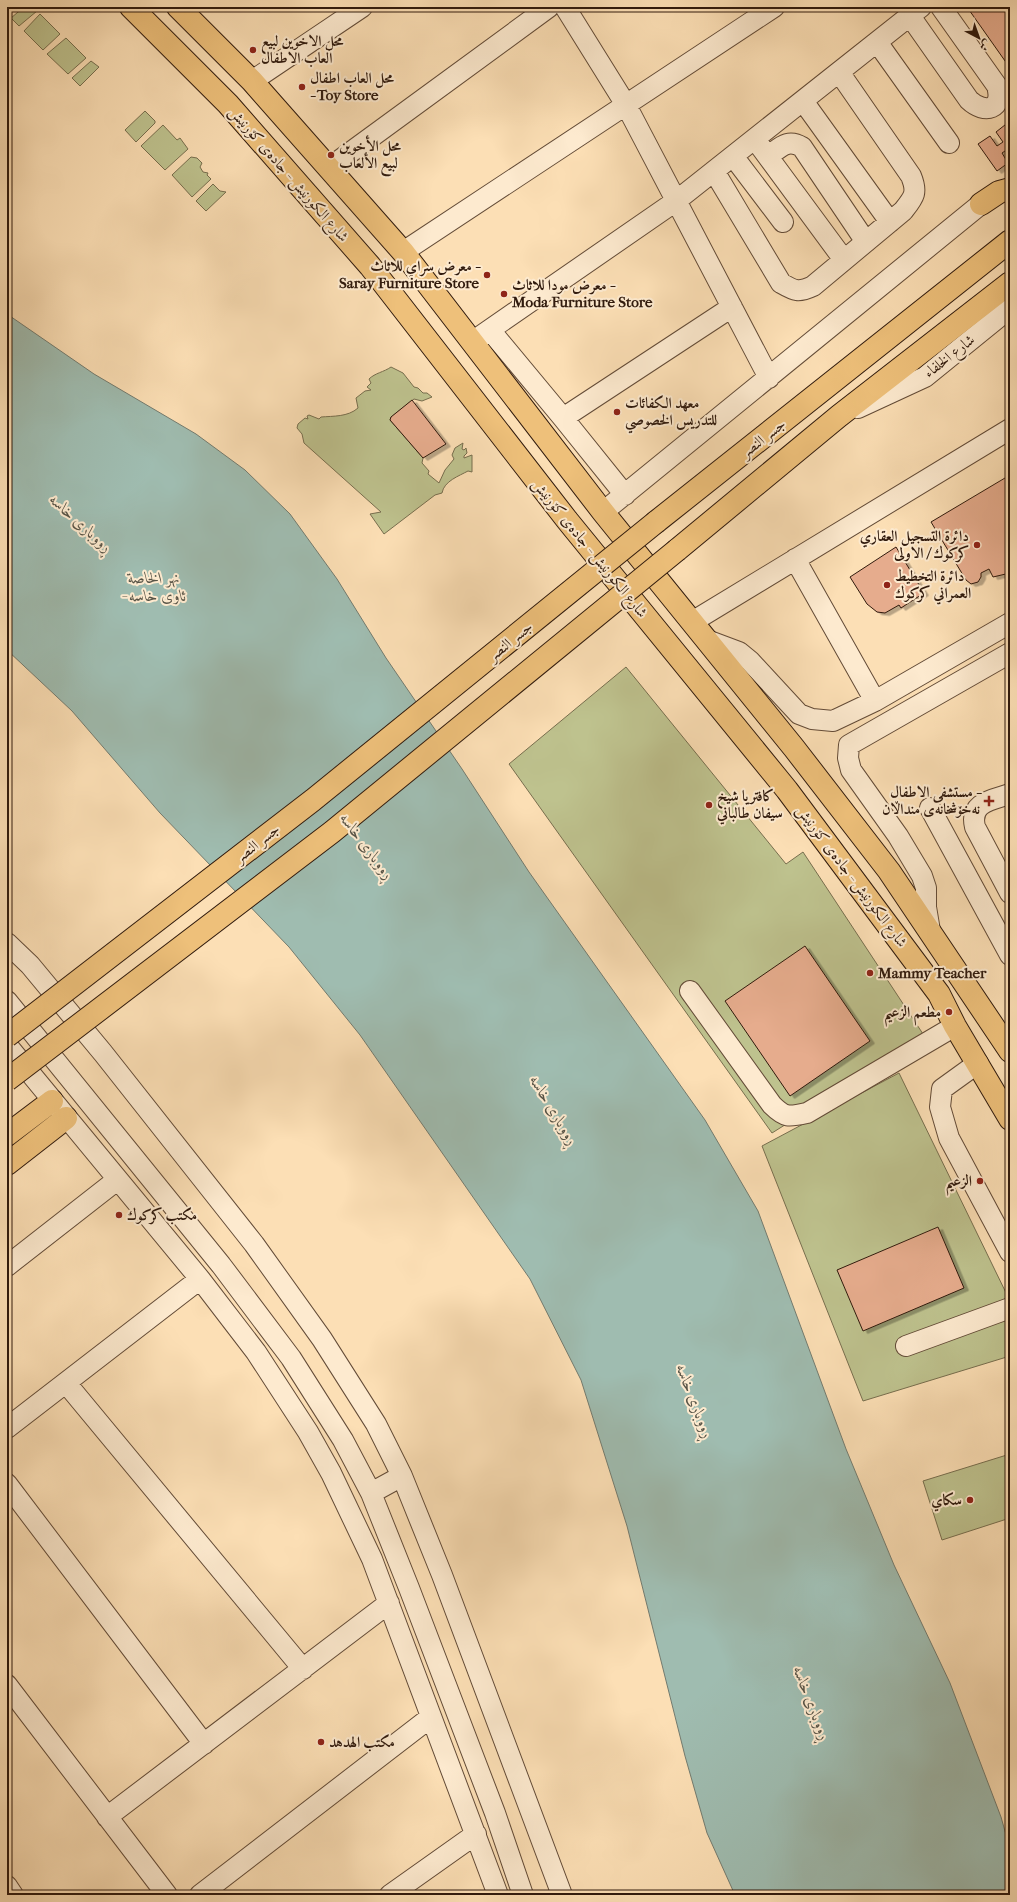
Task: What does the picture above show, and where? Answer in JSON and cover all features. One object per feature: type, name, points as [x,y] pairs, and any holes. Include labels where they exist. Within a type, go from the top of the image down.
[{"type":"main road","name":"شارع الكورنيش - جادەی کۆرنیش","points":[[131,7],[228,104],[370,266],[567,520],[787,790],[939,994],[955,1026],[1010,1119]]},
{"type":"main road","name":"شارع الكورنيش - جادەی کۆرنیش","points":[[178,7],[252,81],[403,252],[481,336],[603,512],[707,640],[884,865],[1010,1051]]},
{"type":"main road","points":[[981,204],[999,192],[1010,189]]},
{"type":"main road","points":[[981,204],[996,199],[1010,200]]},
{"type":"main road","name":"جسر النصر","points":[[7,1036],[313,800],[656,522],[1010,241]]},
{"type":"main road","points":[[7,1080],[332,832],[839,416],[1010,283]]},
{"type":"main road","points":[[7,1135],[52,1101]]},
{"type":"main road","points":[[7,1164],[66,1118]]},
{"type":"street","points":[[252,81],[362,7]]},
{"type":"street","points":[[328,168],[549,7]]},
{"type":"street","points":[[565,7],[626,105],[769,378]]},
{"type":"street","points":[[403,252],[774,7]]},
{"type":"street","points":[[624,495],[563,418],[481,336],[676,201],[916,11],[969,100],[977,107],[983,109],[991,108],[998,101],[999,93],[997,86],[941,7]]},
{"type":"street","points":[[877,42],[949,143]]},
{"type":"street","points":[[714,171],[781,283],[791,289],[801,291],[813,286],[903,211],[913,198],[916,187],[911,176],[839,72]]},
{"type":"street","points":[[803,101],[890,222]]},
{"type":"street","points":[[755,139],[844,260]]},
{"type":"street","points":[[768,156],[784,144],[794,143],[802,147],[866,242]]},
{"type":"street","points":[[733,156],[783,222]]},
{"type":"street","points":[[603,512],[981,204]]},
{"type":"street","points":[[563,418],[732,307]]},
{"type":"street","name":"شارع الخلفاء","points":[[839,416],[925,377],[1010,308]]},
{"type":"street","points":[[692,622],[1010,429]]},
{"type":"street","points":[[795,559],[875,701]]},
{"type":"street","points":[[707,640],[739,652],[799,714],[812,719],[833,721],[875,701],[1010,623]]},
{"type":"street","points":[[849,745],[1010,653]]},
{"type":"street","points":[[833,721],[849,745],[848,758],[851,770],[898,836],[922,876],[926,888],[926,907],[930,931]]},
{"type":"street","points":[[1010,794],[983,803],[976,811],[973,819],[975,827],[1010,893]]},
{"type":"street","points":[[930,808],[1010,954]]},
{"type":"street","points":[[7,943],[30,965],[103,1053],[254,1244],[322,1339],[376,1424],[402,1476],[442,1575],[562,1895]]},
{"type":"street","points":[[690,991],[772,1105],[781,1114],[789,1116],[807,1112],[955,1026]]},
{"type":"street","points":[[7,1001],[199,1238],[291,1358],[344,1440],[371,1493],[453,1703],[523,1895]]},
{"type":"street","points":[[7,1045],[200,1279],[256,1352],[308,1432],[352,1516],[390,1603],[498,1895]]},
{"type":"street","points":[[978,1064],[942,1089],[940,1107],[949,1138],[1010,1252]]},
{"type":"street","points":[[7,1266],[117,1180]]},
{"type":"street","points":[[142,1209],[199,1238]]},
{"type":"street","points":[[7,1428],[200,1279]]},
{"type":"street","points":[[906,1346],[1010,1308]]},
{"type":"street","points":[[66,1382],[303,1669]]},
{"type":"street","points":[[371,1493],[402,1476]]},
{"type":"street","points":[[7,1484],[204,1744]]},
{"type":"street","points":[[108,1817],[390,1603]]},
{"type":"street","points":[[7,1685],[167,1895]]},
{"type":"street","points":[[200,1895],[431,1717]]},
{"type":"street","points":[[390,1895],[476,1834]]},
{"type":"green space","points":[[24,7],[32,7],[37,11],[19,26],[11,18]]},
{"type":"green space","points":[[40,14],[60,34],[43,50],[24,31]]},
{"type":"green space","points":[[66,38],[86,58],[68,74],[47,54]]},
{"type":"green space","points":[[91,61],[99,67],[80,86],[72,78]]},
{"type":"green space","points":[[145,111],[155,121],[155,123],[136,142],[125,130]]},
{"type":"green space","points":[[163,125],[177,140],[180,138],[188,149],[165,170],[141,146]]},
{"type":"green space","points":[[191,157],[197,158],[202,163],[200,167],[203,172],[208,173],[207,175],[211,179],[192,197],[172,175]]},
{"type":"green space","points":[[213,184],[220,191],[226,192],[206,211],[196,201]]},
{"type":"green space","points":[[391,367],[403,373],[414,387],[432,397],[422,401],[414,399],[391,417],[390,420],[423,458],[422,463],[429,471],[428,474],[439,483],[445,470],[454,459],[452,455],[455,448],[463,443],[462,449],[464,450],[466,448],[467,453],[464,458],[472,455],[472,472],[468,471],[452,479],[443,489],[442,493],[435,495],[384,534],[370,514],[381,512],[304,443],[302,434],[297,428],[298,424],[305,418],[308,419],[307,416],[309,415],[319,419],[321,417],[345,415],[354,411],[358,408],[356,398],[365,391],[371,390],[367,387],[371,383],[369,379]]},
{"type":"green space","points":[[626,667],[786,864],[803,852],[925,1037],[772,1133],[509,764]]},
{"type":"green space","points":[[899,1073],[1010,1301],[1010,1356],[863,1401],[762,1146]]},
{"type":"green space","name":"سكاي","points":[[1010,1454],[1010,1518],[942,1540],[923,1481]]},
{"type":"water","name":"نهر الخاصة - ئاوی خاسە","points":[[7,314],[94,374],[196,434],[245,470],[290,514],[337,579],[386,658],[462,769],[529,872],[705,1120],[758,1211],[846,1449],[894,1565],[950,1683],[1001,1817],[1010,1849],[1010,1895],[735,1895],[707,1833],[685,1756],[627,1526],[581,1380],[530,1279],[360,1035],[289,947],[160,813],[72,711],[7,650]]},
{"type":"building","points":[[967,7],[1006,7],[1010,12],[1010,68]]},
{"type":"building","points":[[1010,121],[1010,153],[1008,149],[1002,153],[1008,163],[997,171],[978,144],[990,136],[997,146],[1003,142],[996,132]]},
{"type":"building","points":[[412,400],[446,444],[423,458],[390,420],[391,417]]},
{"type":"building","name":"دائرة التسجيل العقاري كركوك / الاولى","points":[[1010,475],[1010,573],[993,577],[989,569],[981,573],[981,577],[978,582],[971,584],[966,580],[931,522]]},
{"type":"building","name":"دائرة التخطيط العمراني كركوك","points":[[896,547],[924,593],[901,608],[899,605],[885,613],[877,612],[867,604],[850,577]]},
{"type":"building","points":[[805,946],[870,1041],[790,1096],[725,1001]]},
{"type":"building","points":[[938,1227],[964,1288],[863,1331],[837,1270]]},
{"type":"place","name":"محل الاخوين لبيع العاب الاطفال","points":[[253,50]]},
{"type":"place","name":"محل العاب اطفال - Toy Store","points":[[302,87]]},
{"type":"place","name":"محل الأخوين لبيع الألعاب","points":[[331,155]]},
{"type":"place","name":"معرض سراي للاثاث - Saray Furniture Store","points":[[487,275]]},
{"type":"place","name":"معرض مودا للاثاث - Moda Furniture Store","points":[[504,294]]},
{"type":"place","name":"معهد الكفائات للتدريس الخصوصي","points":[[617,412]]},
{"type":"place","name":"دائرة التسجيل العقاري كركوك / الاولى","points":[[977,545]]},
{"type":"place","name":"دائرة التخطيط العمراني كركوك","points":[[887,585]]},
{"type":"place","name":"مستشفى الاطفال - نەخۆشخانەی منداڵان","points":[[989,801]]},
{"type":"place","name":"كافتريا شيخ سيفان طالباني","points":[[709,805]]},
{"type":"place","name":"Mammy Teacher","points":[[870,973]]},
{"type":"place","name":"مطعم الزعيم","points":[[949,1012]]},
{"type":"place","name":"الزعيم","points":[[980,1181]]},
{"type":"place","name":"مكتب كركوك","points":[[119,1215]]},
{"type":"place","name":"سكاي","points":[[970,1500]]},
{"type":"place","name":"مكتب الهدهد","points":[[321,1742]]},
{"type":"water label","name":"ڕووباری خاسە","points":[[81,523]]},
{"type":"water label","name":"ڕووباری خاسە","points":[[367,846]]},
{"type":"water label","name":"ڕووباری خاسە","points":[[554,1110]]},
{"type":"water label","name":"ڕووباری خاسە","points":[[695,1401]]},
{"type":"water label","name":"ڕووباری خاسە","points":[[812,1703]]}]
